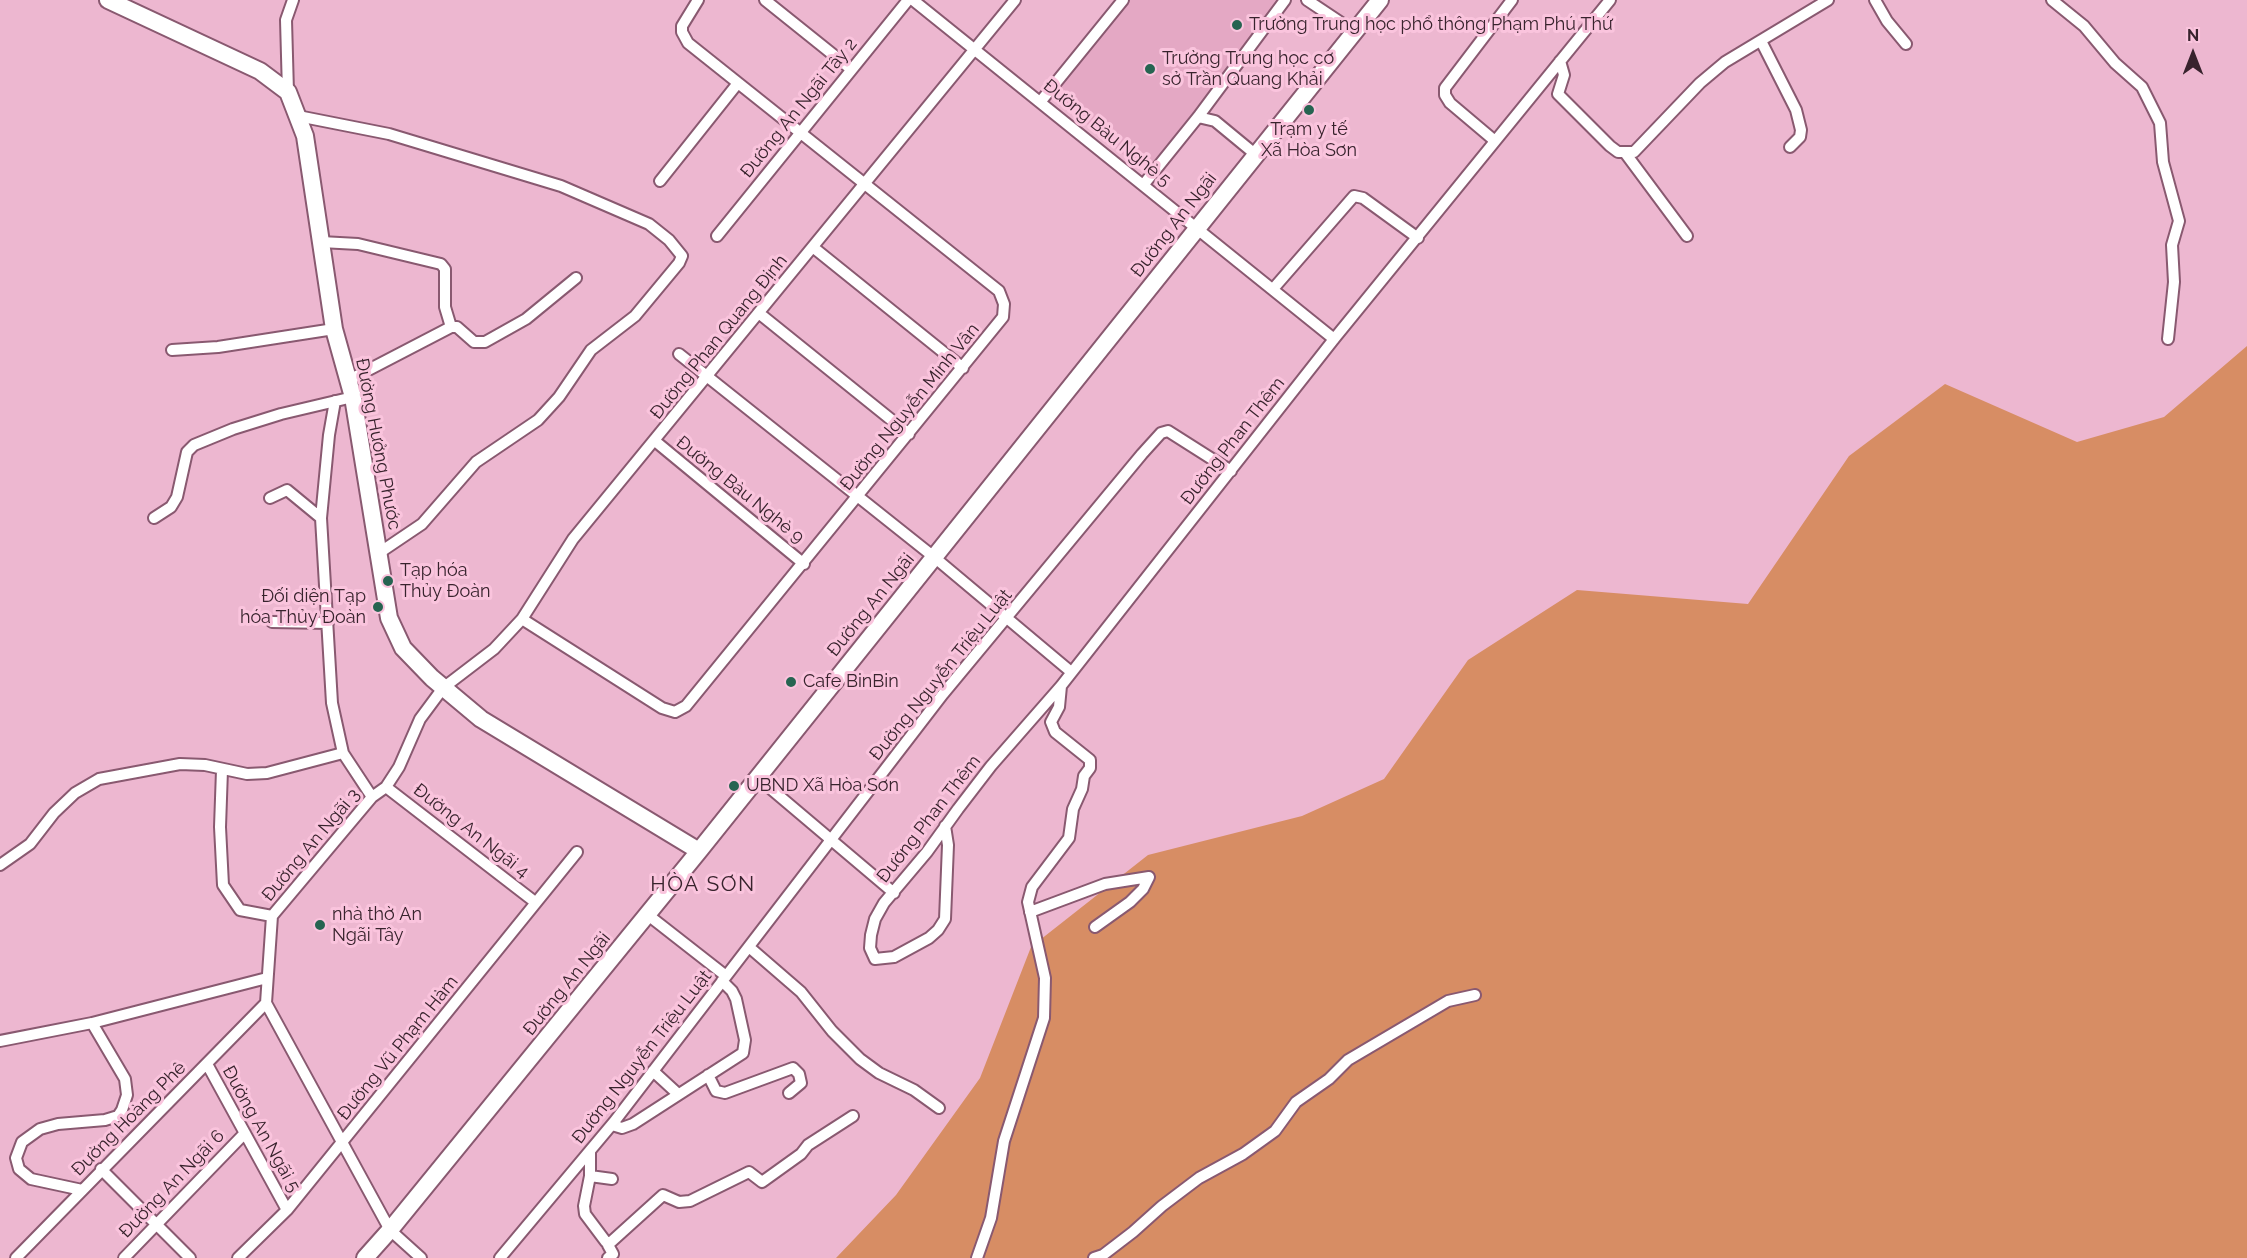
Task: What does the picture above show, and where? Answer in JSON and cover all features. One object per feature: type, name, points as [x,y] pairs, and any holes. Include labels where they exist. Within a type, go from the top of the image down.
[{"type":"main road","points":[[108,0],[260,71],[288,92]]},
{"type":"main road","name":"Đường An Ngãi","points":[[365,1258],[648,915],[1380,0]]},
{"type":"main road","name":"Đường Hưởng Phước","points":[[288,92],[305,136],[334,329],[353,397],[389,618],[403,648],[443,688],[481,719],[699,851]]},
{"type":"street","points":[[288,92],[286,20],[293,0]]},
{"type":"street","name":"Đường Nguyễn Minh Vân","points":[[522,619],[662,708],[675,712],[686,706],[804,564],[1003,316],[1005,304],[999,291],[688,43],[682,32],[685,18],[698,0]]},
{"type":"street","points":[[765,0],[851,69]]},
{"type":"street","name":"Đường An Ngãi Tây 2","points":[[717,236],[908,0]]},
{"type":"street","name":"Đường Bàu Nghè 5","points":[[913,0],[1041,100],[1334,339]]},
{"type":"street","name":"Đường Phan Quang Định","points":[[443,688],[494,649],[522,619],[573,539],[760,314],[1015,0]]},
{"type":"street","points":[[1041,100],[1123,0]]},
{"type":"street","points":[[1144,184],[1198,117],[1285,0]]},
{"type":"street","points":[[1306,0],[1354,32]]},
{"type":"street","points":[[1495,141],[1450,103],[1445,95],[1445,88],[1512,0]]},
{"type":"street","name":"Đường Phan Thêm","points":[[945,826],[948,845],[945,920],[938,930],[894,957],[875,959],[870,948],[871,935],[875,919],[884,903],[998,758],[1061,686],[1070,671],[1334,339],[1610,0]]},
{"type":"street","points":[[1626,154],[1634,152],[1645,144],[1700,83],[1725,62],[1828,0]]},
{"type":"street","points":[[1875,0],[1887,21],[1906,44]]},
{"type":"street","points":[[2052,0],[2084,26],[2115,63],[2142,87],[2160,123],[2163,162],[2179,220],[2172,245],[2174,282],[2168,339]]},
{"type":"street","points":[[1761,41],[1796,110],[1801,130],[1800,137],[1790,147]]},
{"type":"street","points":[[1558,94],[1564,75],[1560,61]]},
{"type":"street","points":[[1543,82],[1610,146],[1626,154],[1687,236]]},
{"type":"street","points":[[660,181],[738,83]]},
{"type":"street","points":[[298,116],[389,134],[561,186],[649,224],[669,240],[682,256],[679,263],[635,316],[591,350],[559,397],[538,420],[476,462],[422,524],[379,553]]},
{"type":"street","points":[[1198,117],[1215,121],[1255,154]]},
{"type":"street","points":[[1273,289],[1354,196],[1363,198],[1418,238]]},
{"type":"street","points":[[321,242],[373,247],[441,264],[446,273],[445,308],[451,327]]},
{"type":"street","points":[[814,248],[963,368]]},
{"type":"street","points":[[349,380],[451,327],[457,327],[474,342],[485,342],[526,320],[576,278]]},
{"type":"street","points":[[760,314],[909,434]]},
{"type":"street","points":[[172,350],[218,347],[334,329]]},
{"type":"street","points":[[679,354],[934,557],[1070,671]]},
{"type":"street","points":[[154,518],[171,507],[177,497],[187,452],[194,445],[242,426],[353,397]]},
{"type":"street","points":[[335,401],[329,435],[321,518],[321,553],[328,623],[332,703],[343,753],[372,797]]},
{"type":"street","name":"Đường Nguyễn Triệu Luật","points":[[500,1258],[612,1125],[943,694],[1161,433],[1168,431],[1231,471]]},
{"type":"street","name":"Đường Bàu Nghè 9","points":[[655,441],[804,564]]},
{"type":"street","points":[[270,498],[287,490],[321,518]]},
{"type":"street","points":[[272,622],[328,623]]},
{"type":"street","points":[[977,1258],[990,1218],[1004,1141],[1044,1018],[1045,978],[1028,902],[1032,887],[1069,838],[1072,809],[1082,789],[1083,776],[1090,768],[1090,760],[1055,732],[1052,722],[1059,707],[1061,686]]},
{"type":"street","name":"Đường An Ngãi 3","points":[[266,1003],[272,916],[372,797],[386,787],[399,767],[420,719],[443,688]]},
{"type":"street","points":[[0,865],[30,844],[54,813],[75,794],[99,779],[180,764],[205,765],[247,774],[267,773],[343,753]]},
{"type":"street","points":[[222,770],[224,780],[220,827],[223,885],[240,910],[272,916]]},
{"type":"street","points":[[758,778],[894,893]]},
{"type":"street","name":"Đường An Ngãi 4","points":[[386,787],[535,902]]},
{"type":"street","name":"Đường Vũ Phạm Hàm","points":[[238,1258],[287,1210],[576,852]]},
{"type":"street","points":[[1030,912],[1105,884],[1149,877],[1143,889],[1130,902],[1095,927]]},
{"type":"street","points":[[612,1125],[629,1126],[741,1055],[745,1046],[734,993],[724,979],[648,915]]},
{"type":"street","points":[[748,947],[801,992],[832,1031],[860,1059],[879,1073],[914,1090],[939,1108]]},
{"type":"street","points":[[0,1041],[92,1023],[267,978]]},
{"type":"street","points":[[1094,1258],[1103,1255],[1199,1178],[1243,1154],[1275,1131],[1296,1102],[1329,1079],[1348,1060],[1449,1001],[1474,995]]},
{"type":"street","points":[[266,1003],[390,1230],[421,1258]]},
{"type":"street","name":"Đường Hoàng Phê","points":[[16,1258],[266,1003]]},
{"type":"street","points":[[82,1190],[31,1179],[19,1169],[16,1158],[22,1142],[40,1129],[58,1124],[105,1120],[118,1116],[122,1110],[127,1095],[125,1079],[92,1023]]},
{"type":"street","name":"Đường An Ngãi 5","points":[[207,1064],[287,1210]]},
{"type":"street","points":[[708,1075],[716,1091],[725,1093],[793,1068],[799,1074],[801,1083],[789,1093]]},
{"type":"street","points":[[653,1071],[678,1094]]},
{"type":"street","points":[[608,1258],[613,1254],[608,1245],[663,1195],[679,1202],[690,1201],[749,1172],[762,1182],[801,1154],[808,1146],[853,1116]]},
{"type":"street","name":"Đường An Ngãi 6","points":[[124,1258],[245,1133]]},
{"type":"street","points":[[590,1151],[590,1176],[584,1206],[585,1214],[606,1242],[611,1242]]},
{"type":"street","points":[[101,1169],[190,1258]]},
{"type":"street","points":[[590,1176],[612,1179]]},
{"type":"shaded area","name":"Trường Trung học cơ sở Trần Quang Khải","points":[[1129,0],[1282,0],[1149,168],[1139,168],[1057,99],[1056,88]]},
{"type":"shaded area","points":[[2247,346],[2247,1258],[836,1258],[896,1195],[980,1078],[1031,947],[1148,855],[1302,816],[1384,779],[1468,660],[1577,590],[1748,604],[1849,456],[1945,384],[2077,442],[2164,417]]},
{"type":"place","name":"Trường Trung học phổ thông Phạm Phú Thứ","points":[[1237,25]]},
{"type":"place","name":"Trường Trung học cơ sở Trần Quang Khải","points":[[1150,69]]},
{"type":"place","name":"Trạm y tế Xã Hòa Sơn","points":[[1309,110]]},
{"type":"place","name":"Tạp hóa Thủy Đoàn","points":[[388,581]]},
{"type":"place","name":"Đối diện Tạp hóa Thủy Đoàn","points":[[378,607]]},
{"type":"place","name":"Cafe BinBin","points":[[791,682]]},
{"type":"place","name":"UBND Xã Hòa Sơn","points":[[734,786]]},
{"type":"place","name":"nhà thờ An Ngãi Tây","points":[[320,925]]},
{"type":"district","name":"HÒA SƠN","points":[[703,885]]}]
